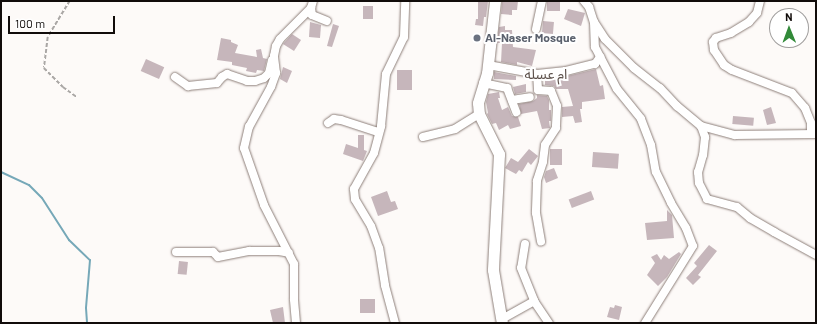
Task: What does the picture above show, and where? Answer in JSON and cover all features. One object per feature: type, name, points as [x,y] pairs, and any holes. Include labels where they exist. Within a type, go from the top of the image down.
[{"type":"street","points":[[395,323],[385,285],[379,248],[371,226],[354,199],[354,189],[374,153],[379,132],[386,74],[404,37],[405,1]]},
{"type":"street","points":[[495,1],[488,65],[478,103],[478,114],[499,154],[493,270],[502,321],[534,301]]},
{"type":"street","points":[[536,29],[542,1]]},
{"type":"street","points":[[584,1],[589,7],[594,22],[605,39],[634,68],[660,88],[677,106],[701,126],[735,135],[814,134],[805,108],[792,92],[732,70],[724,65],[714,50],[713,42],[716,38],[731,33],[749,22],[757,13],[760,1]]},
{"type":"street","points":[[312,5],[312,15],[326,21]]},
{"type":"street","points":[[175,77],[188,86],[218,83],[222,77],[227,74],[240,79],[255,81],[264,78],[269,74],[280,39],[312,5]]},
{"type":"street","points":[[594,22],[595,47],[616,89],[640,119],[651,144],[656,172],[671,203],[686,228],[693,246],[645,323]]},
{"type":"street","points":[[274,56],[276,73],[271,87],[249,127],[244,148],[264,204],[294,264],[296,323]]},
{"type":"street","points":[[488,65],[537,74],[566,71],[595,64],[600,57]]},
{"type":"street","points":[[537,74],[538,90],[551,91],[557,106],[556,128],[545,145],[543,162],[536,181],[536,212],[540,242]]},
{"type":"street","points":[[483,83],[507,88],[516,112]]},
{"type":"street","points":[[512,100],[530,97]]},
{"type":"street","points":[[422,137],[455,129],[478,114]]},
{"type":"street","points":[[328,123],[334,119],[346,121],[379,132]]},
{"type":"street","points":[[701,126],[705,137],[703,155],[698,172],[699,183],[707,199],[737,207],[750,218],[816,254]]},
{"type":"street","points":[[525,244],[521,268],[534,301],[549,323]]},
{"type":"street","points":[[176,252],[213,252],[218,257],[249,250],[279,251],[289,253]]},
{"type":"path","points":[[70,1],[48,37],[44,68],[63,87],[77,97]]},
{"type":"building","points":[[478,1],[488,1],[483,26],[475,25],[476,19],[478,19]]},
{"type":"building","points":[[502,1],[518,1],[517,10],[512,10],[512,15],[501,14]]},
{"type":"building","points":[[547,1],[560,1],[560,11],[547,11]]},
{"type":"building","points":[[363,6],[373,6],[373,19],[363,19]]},
{"type":"building","points":[[568,9],[585,13],[581,26],[564,19]]},
{"type":"building","points":[[543,21],[554,22],[553,34],[542,33]]},
{"type":"building","points":[[310,22],[321,25],[320,38],[309,37]]},
{"type":"building","points":[[333,24],[339,26],[332,47],[327,46]]},
{"type":"building","points":[[505,26],[505,30],[512,30],[513,47],[536,50],[532,66],[517,62],[517,65],[501,62],[502,43],[497,43],[499,27]]},
{"type":"building","points":[[292,34],[301,40],[294,51],[283,44]]},
{"type":"building","points":[[221,38],[231,40],[231,42],[238,45],[235,53],[257,57],[256,50],[261,49],[263,58],[267,59],[264,71],[257,70],[256,73],[246,71],[247,68],[232,65],[232,62],[217,60]]},
{"type":"building","points":[[146,59],[164,67],[159,79],[141,71]]},
{"type":"building","points":[[283,67],[292,71],[287,83],[280,79]]},
{"type":"building","points":[[596,69],[600,86],[603,85],[605,99],[582,102],[582,109],[580,109],[582,122],[575,123],[573,116],[562,117],[562,107],[573,106],[568,89],[556,89],[554,86],[545,85],[545,79],[567,76]]},
{"type":"building","points":[[397,70],[412,70],[412,90],[397,90]]},
{"type":"building","points":[[494,72],[516,76],[516,80],[494,79]]},
{"type":"building","points":[[526,84],[526,92],[515,94],[513,87]]},
{"type":"building","points":[[499,92],[500,98],[498,98],[502,110],[508,107],[512,116],[518,117],[521,126],[510,129],[508,125],[499,130],[496,123],[492,124],[487,114],[486,102],[488,94]]},
{"type":"building","points":[[537,95],[547,96],[549,100],[549,110],[551,110],[551,121],[549,121],[550,128],[542,129],[537,111],[521,114],[519,104],[533,101],[537,98]]},
{"type":"building","points":[[771,107],[776,123],[767,125],[763,110]]},
{"type":"building","points":[[733,116],[754,118],[753,126],[732,124]]},
{"type":"building","points":[[358,135],[364,135],[364,150],[367,151],[363,161],[343,154],[346,144],[358,148]]},
{"type":"building","points":[[529,149],[538,156],[531,165],[528,162],[522,172],[519,170],[516,174],[505,168],[511,158],[518,162]]},
{"type":"building","points":[[550,149],[562,149],[562,165],[550,165]]},
{"type":"building","points":[[593,152],[619,154],[618,169],[592,167]]},
{"type":"building","points":[[554,168],[558,178],[546,183],[544,177],[546,171]]},
{"type":"building","points":[[387,191],[391,202],[395,201],[398,209],[378,216],[371,197]]},
{"type":"building","points":[[591,191],[594,199],[572,208],[569,200]]},
{"type":"building","points":[[667,210],[672,215],[674,238],[647,240],[645,223],[667,221]]},
{"type":"building","points":[[709,245],[717,251],[698,275],[701,277],[693,285],[686,278],[697,266],[694,263]]},
{"type":"building","points":[[679,252],[681,254],[667,277],[658,286],[647,275],[655,263],[651,257],[657,254],[661,260],[664,255],[669,259]]},
{"type":"building","points":[[179,261],[188,262],[187,275],[178,274]]},
{"type":"building","points":[[360,299],[375,299],[375,313],[360,313]]},
{"type":"building","points":[[615,305],[622,307],[619,320],[607,317],[610,307],[614,308]]},
{"type":"building","points":[[283,307],[285,323],[273,323],[270,310]]},
{"type":"waterway","points":[[1,172],[29,185],[42,198],[69,240],[90,260],[86,308],[87,323]]},
{"type":"place","name":"Al-Naser Mosque","points":[[477,38]]},
{"type":"district","name":"ام عسلة","points":[[546,74]]}]
